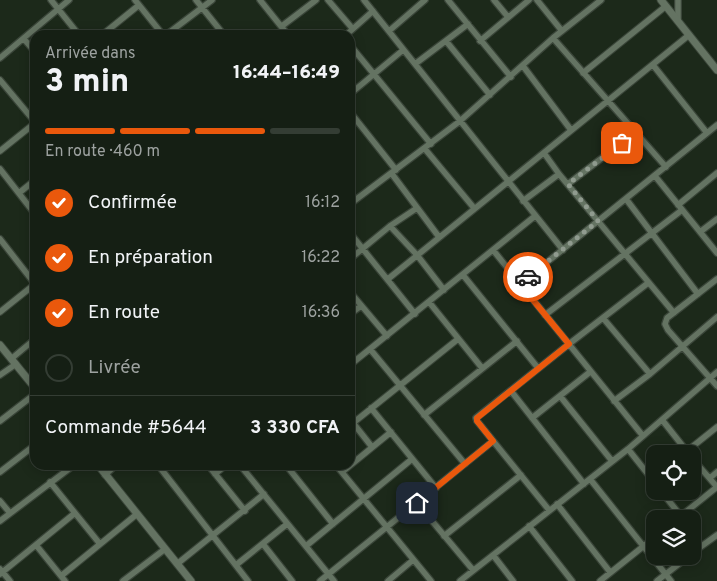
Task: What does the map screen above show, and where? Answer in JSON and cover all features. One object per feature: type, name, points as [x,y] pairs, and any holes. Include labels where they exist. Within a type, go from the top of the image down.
[{"type":"street","points":[[51,0],[75,30]]},
{"type":"street","points":[[34,30],[69,0]]},
{"type":"street","points":[[196,0],[220,30]]},
{"type":"street","points":[[172,30],[212,0]]},
{"type":"street","points":[[260,0],[285,30]]},
{"type":"street","points":[[282,26],[316,0]]},
{"type":"street","points":[[328,0],[352,28],[373,11]]},
{"type":"street","points":[[364,0],[563,250]]},
{"type":"street","points":[[389,31],[425,0]]},
{"type":"street","points":[[448,0],[511,77]]},
{"type":"street","points":[[494,0],[508,18]]},
{"type":"street","points":[[480,41],[529,0]]},
{"type":"street","points":[[537,0],[562,31]]},
{"type":"street","points":[[355,201],[460,121],[553,38],[601,0]]},
{"type":"street","points":[[678,0],[678,22]]},
{"type":"street","points":[[107,30],[137,3],[161,30]]},
{"type":"street","points":[[583,73],[664,3],[717,70]]},
{"type":"street","points":[[415,64],[468,24]]},
{"type":"street","points":[[0,58],[30,34]]},
{"type":"street","points":[[388,279],[689,35]]},
{"type":"street","points":[[553,38],[666,167]]},
{"type":"street","points":[[24,39],[30,46]]},
{"type":"street","points":[[446,41],[490,95]]},
{"type":"street","points":[[355,90],[403,50]]},
{"type":"street","points":[[355,52],[431,144]]},
{"type":"street","points":[[653,65],[707,133]]},
{"type":"street","points":[[523,66],[571,130]]},
{"type":"street","points":[[0,80],[30,117]]},
{"type":"street","points":[[355,119],[439,237]]},
{"type":"street","points":[[520,284],[717,125]]},
{"type":"street","points":[[0,151],[30,127]]},
{"type":"street","points":[[568,184],[636,132]]},
{"type":"street","points":[[425,149],[474,208]]},
{"type":"street","points":[[544,153],[559,174],[674,313]]},
{"type":"street","points":[[0,169],[30,207]]},
{"type":"street","points":[[545,315],[654,233],[717,173]]},
{"type":"street","points":[[523,202],[559,174]]},
{"type":"street","points":[[655,176],[717,253]]},
{"type":"street","points":[[19,193],[30,184]]},
{"type":"street","points":[[626,199],[654,233],[698,294]]},
{"type":"street","points":[[355,255],[390,226],[417,208]]},
{"type":"street","points":[[355,362],[535,216]]},
{"type":"street","points":[[700,232],[716,220]]},
{"type":"street","points":[[390,226],[417,255],[444,290]]},
{"type":"street","points":[[0,239],[30,278]]},
{"type":"street","points":[[355,239],[415,314]]},
{"type":"street","points":[[493,250],[643,436]]},
{"type":"street","points":[[463,275],[538,368]]},
{"type":"street","points":[[717,279],[666,321],[666,327],[717,386]]},
{"type":"street","points":[[550,510],[476,418],[648,283]]},
{"type":"street","points":[[0,312],[30,288]]},
{"type":"street","points":[[355,298],[387,336]]},
{"type":"street","points":[[429,302],[482,368]]},
{"type":"street","points":[[355,310],[361,306]]},
{"type":"street","points":[[614,401],[650,374],[717,317]]},
{"type":"street","points":[[603,318],[650,374]]},
{"type":"street","points":[[355,419],[458,339]]},
{"type":"street","points":[[424,415],[517,341]]},
{"type":"street","points":[[0,344],[30,382]]},
{"type":"street","points":[[0,375],[30,344]]},
{"type":"street","points":[[370,349],[464,464]]},
{"type":"street","points":[[532,418],[590,372]]},
{"type":"street","points":[[460,581],[628,449],[717,372]]},
{"type":"street","points":[[511,391],[584,484]]},
{"type":"street","points":[[560,396],[612,461]]},
{"type":"street","points":[[0,421],[30,398]]},
{"type":"street","points":[[371,408],[436,488]]},
{"type":"street","points":[[662,421],[682,445]]},
{"type":"street","points":[[355,425],[372,447]]},
{"type":"street","points":[[696,445],[717,427]]},
{"type":"street","points":[[355,461],[391,432]]},
{"type":"street","points":[[320,581],[493,441]]},
{"type":"street","points":[[0,472],[30,449]]},
{"type":"street","points":[[628,449],[646,472]]},
{"type":"street","points":[[306,546],[412,459]]},
{"type":"street","points":[[688,510],[717,487],[701,468]]},
{"type":"street","points":[[0,521],[67,470]]},
{"type":"street","points":[[102,470],[191,581]]},
{"type":"street","points":[[105,474],[110,470]]},
{"type":"street","points":[[162,470],[248,581]]},
{"type":"street","points":[[212,470],[244,510]]},
{"type":"street","points":[[215,474],[220,470]]},
{"type":"street","points":[[244,470],[334,581]]},
{"type":"street","points":[[290,470],[333,524]]},
{"type":"street","points":[[344,470],[342,472],[431,581]]},
{"type":"street","points":[[710,478],[717,472]]},
{"type":"street","points":[[444,536],[520,475]]},
{"type":"street","points":[[590,479],[671,581]]},
{"type":"street","points":[[50,482],[100,544]]},
{"type":"street","points":[[178,564],[264,494]]},
{"type":"street","points":[[0,500],[10,513]]},
{"type":"street","points":[[417,503],[473,570]]},
{"type":"street","points":[[557,504],[610,572]]},
{"type":"street","points":[[10,581],[1,572],[75,514]]},
{"type":"street","points":[[36,545],[63,578],[100,544],[138,514]]},
{"type":"street","points":[[236,565],[287,524]]},
{"type":"street","points":[[529,526],[569,580]]},
{"type":"street","points":[[701,547],[717,535]]},
{"type":"street","points":[[263,544],[292,581]]},
{"type":"street","points":[[600,581],[644,545]]},
{"type":"street","points":[[123,581],[165,549]]},
{"type":"street","points":[[493,555],[513,581]]},
{"type":"street","points":[[388,581],[414,560]]},
{"type":"street","points":[[657,581],[678,565]]},
{"type":"way so far","points":[[528,277],[598,221],[568,184],[622,143]]},
{"type":"route","points":[[417,503],[493,441],[476,419],[569,344],[520,284],[528,277]]}]
